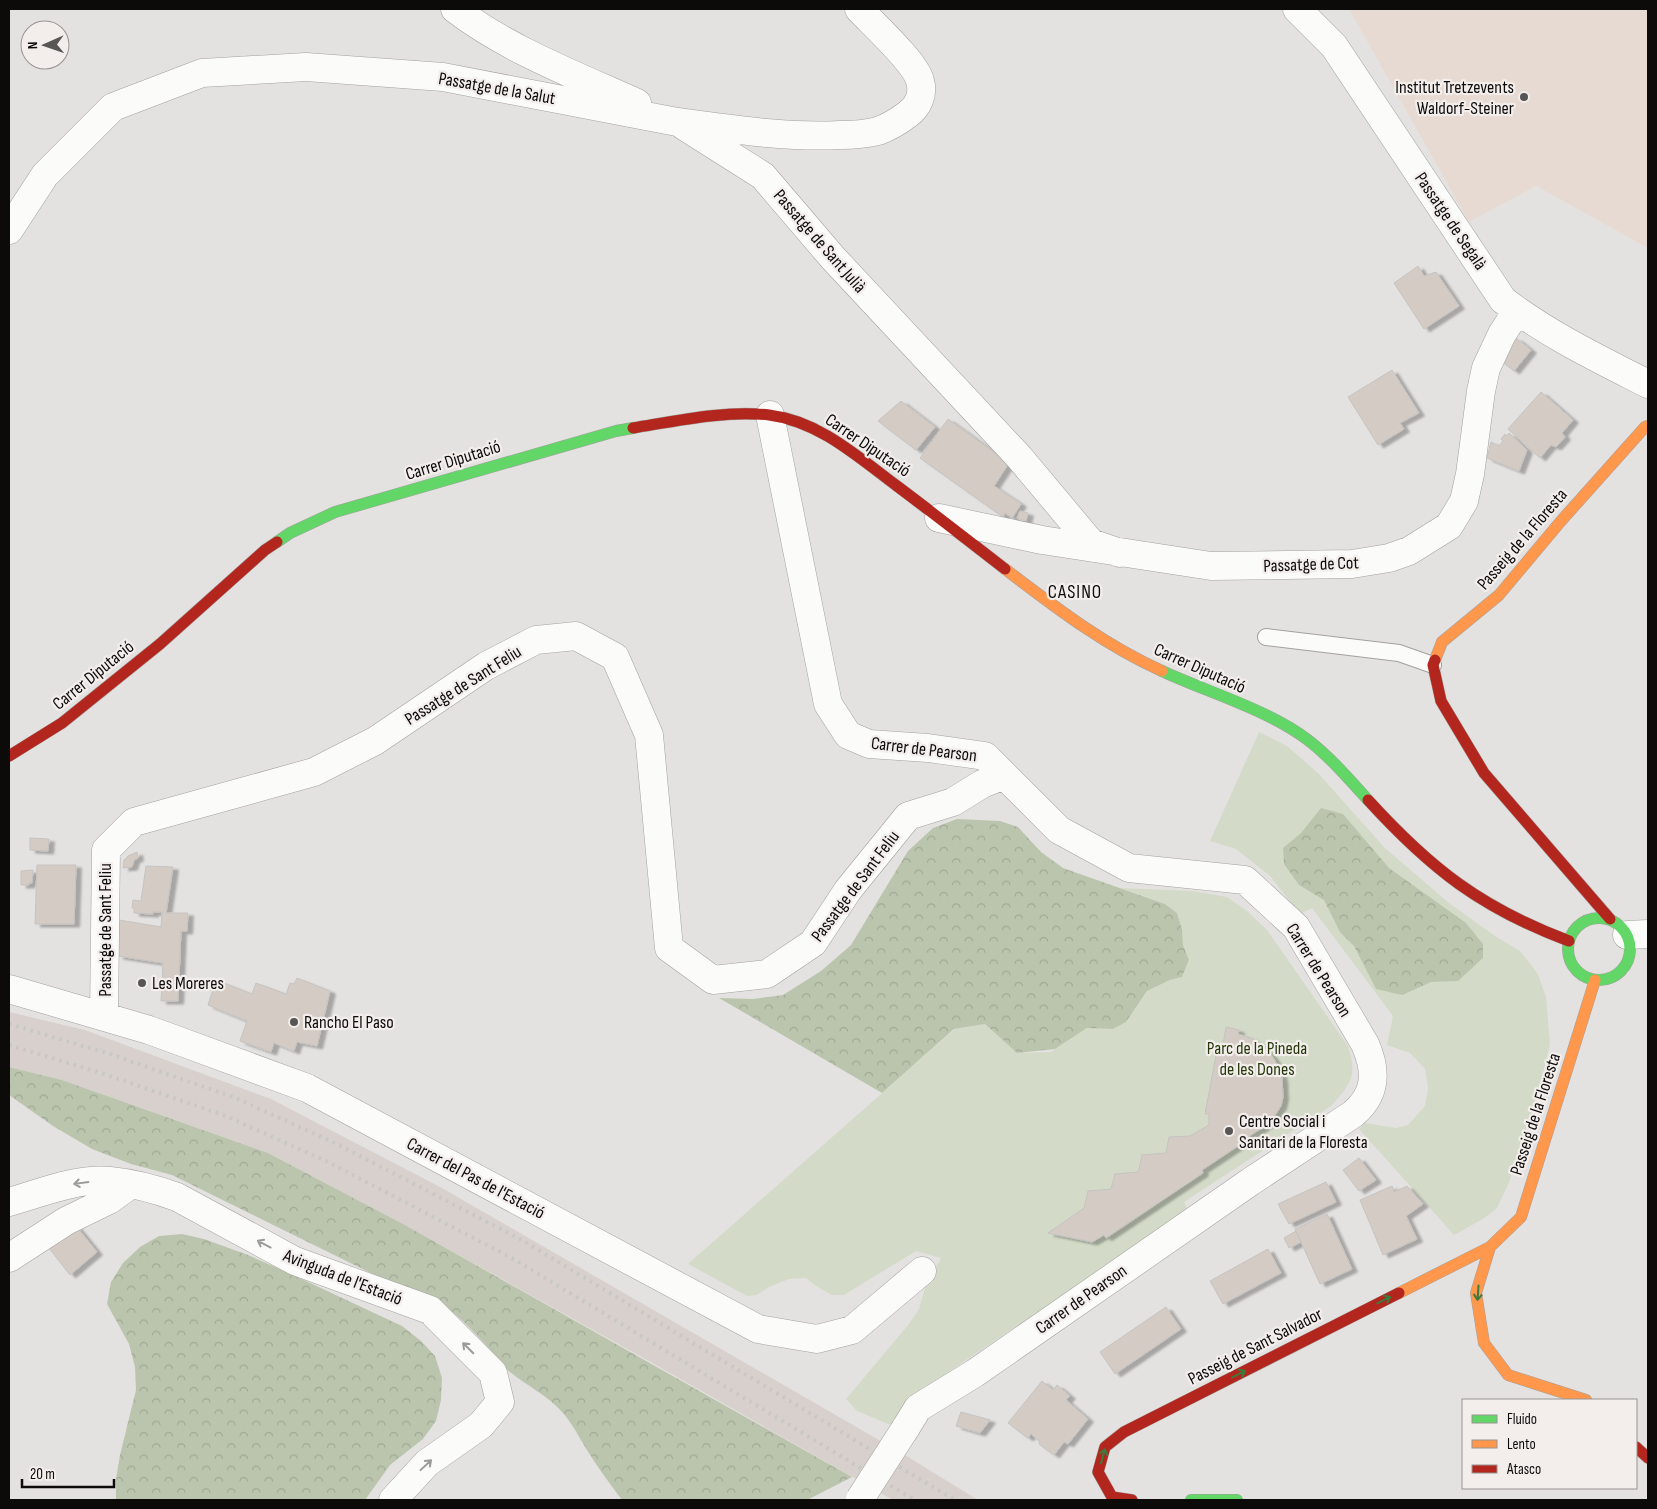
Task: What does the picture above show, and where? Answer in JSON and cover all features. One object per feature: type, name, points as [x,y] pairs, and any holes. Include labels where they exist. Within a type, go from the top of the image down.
[{"type":"street","name":"Passatge de Sant Julià","points":[[455,9],[474,23],[515,46],[677,122],[763,176],[833,258],[1019,457],[1091,543],[1120,553]]},
{"type":"street","name":"Passatge de la Salut","points":[[9,230],[45,176],[113,107],[202,73],[306,67],[442,77],[677,122],[812,137],[877,131],[898,122],[915,109],[921,95],[920,81],[912,64],[859,9]]},
{"type":"street","name":"Passatge de Segalà","points":[[1297,9],[1334,46],[1503,300],[1517,311],[1590,354],[1648,384]]},
{"type":"street","name":"Passatge de Cot","points":[[939,518],[1042,540],[1211,566],[1352,564],[1389,558],[1409,552],[1449,526],[1464,501],[1486,368],[1502,334],[1517,311]]},
{"type":"street","name":"Carrer Diputació","points":[[9,756],[62,723],[160,644],[265,550],[290,532],[336,512],[616,431],[675,421],[738,414],[770,415],[814,428],[844,446],[1077,623],[1119,650],[1164,673],[1279,721],[1308,740],[1335,764],[1420,855],[1445,876],[1491,907],[1542,931],[1569,941]]},
{"type":"street","name":"Carrer de Pearson","points":[[770,415],[828,704],[848,735],[868,744],[928,748],[985,756],[1002,776],[1059,830],[1129,868],[1245,880],[1296,927],[1365,1044],[1372,1058],[1374,1072],[1372,1086],[1362,1106],[1353,1114],[1250,1182],[975,1373],[918,1408],[860,1499]]},
{"type":"street","name":"Passeig de la Floresta","points":[[1434,665],[1442,642],[1499,596],[1567,514],[1645,427],[1648,426]]},
{"type":"street","name":"Passatge de Sant Feliu","points":[[104,1016],[106,850],[134,822],[314,772],[375,741],[486,666],[536,640],[576,636],[615,657],[649,735],[669,948],[714,980],[767,974],[813,943],[848,890],[908,816],[953,802],[982,784],[1002,776]]},
{"type":"street","points":[[1434,665],[1441,701],[1484,773],[1550,848],[1628,929],[1630,951],[1627,964],[1620,973],[1612,978],[1595,980],[1579,973],[1572,965],[1568,952],[1569,941],[1577,927],[1585,921],[1599,917],[1628,929]]},
{"type":"street","name":"Passeig de la Floresta","points":[[1490,1247],[1521,1217],[1595,980]]},
{"type":"street","name":"Carrer del Pas de l'Estació","points":[[9,989],[149,1030],[307,1088],[758,1329],[817,1339],[852,1330],[922,1271]]},
{"type":"street","name":"Avinguda de l'Estació","points":[[9,1202],[73,1184],[87,1182],[109,1181],[156,1190],[176,1198],[295,1261],[430,1310],[493,1373],[500,1402],[481,1425],[427,1463],[393,1500]]},
{"type":"street","points":[[9,1258],[66,1221],[109,1200],[130,1185]]},
{"type":"street","points":[[1490,1247],[1476,1293],[1484,1343],[1508,1375],[1583,1399]]},
{"type":"street","name":"Passeig de Sant Salvador","points":[[1132,1500],[1112,1497],[1098,1472],[1105,1447],[1124,1432],[1490,1247]]},
{"type":"street","points":[[1637,1448],[1648,1458]]},
{"type":"street","points":[[1191,1500],[1237,1500]]},
{"type":"lane","points":[[1266,637],[1399,653],[1434,665]]},
{"type":"shaded area","name":"Institut Tretzevents Waldorf-Steiner","points":[[1349,9],[1648,9],[1648,248],[1536,186],[1469,222]]},
{"type":"shaded area","points":[[9,1012],[85,1030],[271,1099],[442,1188],[905,1455],[978,1500],[893,1500],[405,1225],[268,1153],[62,1080],[9,1067]]},
{"type":"green space","points":[[1259,732],[1287,746],[1318,773],[1385,848],[1449,903],[1495,936],[1520,951],[1538,974],[1546,997],[1550,1044],[1542,1078],[1508,1185],[1497,1208],[1483,1219],[1454,1235],[1359,1129],[1365,1123],[1396,1128],[1408,1125],[1425,1106],[1428,1088],[1425,1069],[1410,1053],[1387,1045],[1393,1016],[1312,908],[1300,914],[1270,876],[1236,849],[1210,841]]},
{"type":"green space","points":[[1321,808],[1343,814],[1389,868],[1466,923],[1483,944],[1483,958],[1458,981],[1431,982],[1402,995],[1376,989],[1354,946],[1340,932],[1324,900],[1299,885],[1284,864],[1283,848],[1301,833]]},
{"type":"green space","points":[[957,819],[1000,821],[1018,827],[1041,852],[1063,868],[1165,904],[1177,913],[1182,929],[1183,945],[1189,960],[1182,977],[1170,980],[1147,991],[1126,1022],[1113,1029],[1087,1028],[1055,1049],[1017,1053],[985,1024],[954,1029],[882,1093],[719,998],[753,999],[783,995],[821,971],[851,945],[908,851],[933,828]]},
{"type":"green space","name":"Parc de la Pineda de les Dones","points":[[1121,888],[1193,891],[1227,897],[1246,910],[1267,930],[1348,1046],[1352,1072],[1348,1085],[1331,1106],[1184,1202],[1188,1210],[928,1386],[893,1426],[857,1411],[846,1399],[909,1324],[919,1309],[925,1288],[941,1258],[916,1251],[844,1295],[832,1295],[806,1278],[789,1279],[769,1287],[757,1295],[747,1296],[688,1264],[955,1029],[985,1024],[1017,1053],[1051,1052],[1087,1028],[1113,1029],[1126,1022],[1147,991],[1170,980],[1182,977],[1189,960],[1183,945],[1182,929],[1177,913],[1165,904]]},
{"type":"green space","points":[[9,1067],[62,1080],[268,1153],[405,1225],[852,1477],[807,1500],[622,1500],[562,1412],[507,1369],[463,1321],[442,1304],[403,1285],[387,1281],[172,1175],[131,1164],[92,1149],[53,1126],[9,1095]]},
{"type":"green space","points":[[182,1234],[204,1239],[248,1255],[402,1326],[421,1341],[435,1356],[442,1378],[441,1400],[436,1421],[423,1439],[390,1465],[365,1500],[116,1500],[116,1479],[120,1455],[136,1390],[135,1367],[129,1344],[107,1304],[111,1282],[123,1263],[140,1247],[159,1236]]},
{"type":"building","points":[[1418,266],[1424,276],[1436,272],[1459,306],[1424,329],[1394,283]]},
{"type":"building","points":[[1516,338],[1531,350],[1514,371],[1499,359]]},
{"type":"building","points":[[1392,370],[1419,413],[1400,423],[1404,429],[1378,445],[1348,397]]},
{"type":"building","points":[[1541,392],[1573,420],[1562,433],[1565,437],[1556,447],[1551,445],[1540,458],[1508,429]]},
{"type":"building","points":[[901,401],[935,427],[916,450],[878,421]]},
{"type":"building","points":[[948,419],[1009,463],[994,486],[1021,504],[1012,518],[1005,513],[1003,517],[920,458]]},
{"type":"building","points":[[1509,433],[1527,450],[1519,471],[1487,458],[1491,442],[1499,446],[1503,441],[1501,439],[1505,434],[1507,436]]},
{"type":"building","points":[[1020,511],[1028,513],[1026,521],[1017,518]]},
{"type":"building","points":[[30,838],[49,839],[48,851],[30,850]]},
{"type":"building","points":[[137,852],[138,858],[134,860],[132,867],[123,868],[124,860]]},
{"type":"building","points":[[37,865],[76,865],[74,924],[35,924]]},
{"type":"building","points":[[146,866],[173,867],[166,913],[188,913],[187,931],[181,931],[178,1001],[161,1001],[163,963],[118,956],[119,920],[161,927],[162,912],[153,912],[153,914],[134,913],[134,908],[132,908],[133,900],[141,901]]},
{"type":"building","points":[[33,870],[32,883],[21,885],[21,871]]},
{"type":"building","points":[[297,978],[330,991],[317,1046],[297,1042],[294,1051],[274,1043],[271,1052],[240,1041],[247,1021],[208,1005],[216,980],[252,994],[256,983],[286,994],[290,983],[294,984]]},
{"type":"building","name":"Centre Social i Sanitari de la Floresta","points":[[1226,1027],[1239,1030],[1238,1034],[1251,1038],[1263,1046],[1277,1064],[1282,1078],[1283,1097],[1281,1106],[1270,1123],[1202,1170],[1203,1173],[1106,1238],[1104,1235],[1092,1242],[1048,1233],[1084,1208],[1088,1191],[1111,1189],[1115,1174],[1137,1172],[1139,1170],[1142,1155],[1166,1153],[1169,1137],[1190,1136],[1209,1125],[1209,1114],[1205,1114],[1217,1050],[1222,1050]]},
{"type":"building","points":[[1359,1158],[1376,1180],[1359,1191],[1343,1170]]},
{"type":"building","points":[[1326,1182],[1336,1202],[1289,1224],[1278,1204]]},
{"type":"building","points":[[1392,1186],[1394,1192],[1407,1186],[1423,1204],[1406,1216],[1417,1239],[1383,1255],[1360,1200]]},
{"type":"building","points":[[1327,1214],[1352,1269],[1320,1284],[1295,1229]]},
{"type":"building","points":[[76,1226],[97,1252],[70,1275],[49,1248]]},
{"type":"building","points":[[1296,1231],[1301,1242],[1289,1248],[1284,1238]]},
{"type":"building","points":[[1268,1249],[1281,1273],[1223,1304],[1210,1281]]},
{"type":"building","points":[[1166,1307],[1181,1329],[1115,1374],[1100,1352]]},
{"type":"building","points":[[1042,1381],[1053,1390],[1057,1385],[1070,1396],[1066,1400],[1088,1419],[1068,1444],[1064,1442],[1054,1455],[1039,1444],[1040,1442],[1031,1434],[1028,1438],[1008,1423]]},
{"type":"building","points":[[961,1412],[990,1420],[980,1433],[956,1426]]},
{"type":"railway","points":[[9,1024],[110,1054],[233,1097],[337,1144],[520,1239],[873,1451]]},
{"type":"railway","points":[[9,1045],[104,1074],[226,1116],[328,1162],[510,1257],[864,1470]]},
{"type":"railway","points":[[893,1463],[955,1500]]},
{"type":"railway","points":[[884,1482],[915,1500]]},
{"type":"traffic: fast","points":[[277,542],[290,533],[335,512],[616,431],[633,428]]},
{"type":"traffic: fast","points":[[1162,671],[1237,702],[1292,729],[1324,754],[1368,800]]},
{"type":"traffic: fast","points":[[1599,918],[1611,920],[1621,927],[1628,937],[1630,949],[1628,961],[1621,971],[1611,978],[1599,980],[1587,978],[1577,971],[1570,961],[1568,949],[1570,937],[1577,927],[1587,920],[1599,918]]},
{"type":"traffic: fast","points":[[1191,1500],[1237,1500]]},
{"type":"traffic: slow","points":[[1435,660],[1442,642],[1499,595],[1561,521],[1645,427],[1648,426]]},
{"type":"traffic: slow","points":[[1005,569],[1061,611],[1100,637],[1162,671]]},
{"type":"traffic: slow","points":[[1399,1293],[1490,1247],[1521,1217],[1595,980]]},
{"type":"traffic: slow","points":[[1490,1247],[1476,1293],[1484,1343],[1508,1375],[1583,1399]]},
{"type":"traffic: jam","points":[[633,428],[701,417],[736,414],[769,415],[805,425],[821,432],[853,452],[1005,569]]},
{"type":"traffic: jam","points":[[9,756],[62,723],[160,644],[265,550],[277,542]]},
{"type":"traffic: jam","points":[[1435,660],[1433,665],[1441,701],[1484,773],[1610,919]]},
{"type":"traffic: jam","points":[[1368,800],[1391,825],[1459,884],[1509,915],[1569,941]]},
{"type":"traffic: jam","points":[[1132,1500],[1112,1497],[1098,1472],[1105,1447],[1124,1432],[1399,1293]]},
{"type":"traffic: jam","points":[[1637,1448],[1648,1458]]},
{"type":"place","name":"Institut Tretzevents Waldorf-Steiner","points":[[1524,97]]},
{"type":"place","name":"Les Moreres","points":[[142,983]]},
{"type":"place","name":"Rancho El Paso","points":[[294,1022]]},
{"type":"place","name":"Centre Social i Sanitari de la Floresta","points":[[1229,1131]]},
{"type":"district","name":"CASINO","points":[[1075,591]]}]
